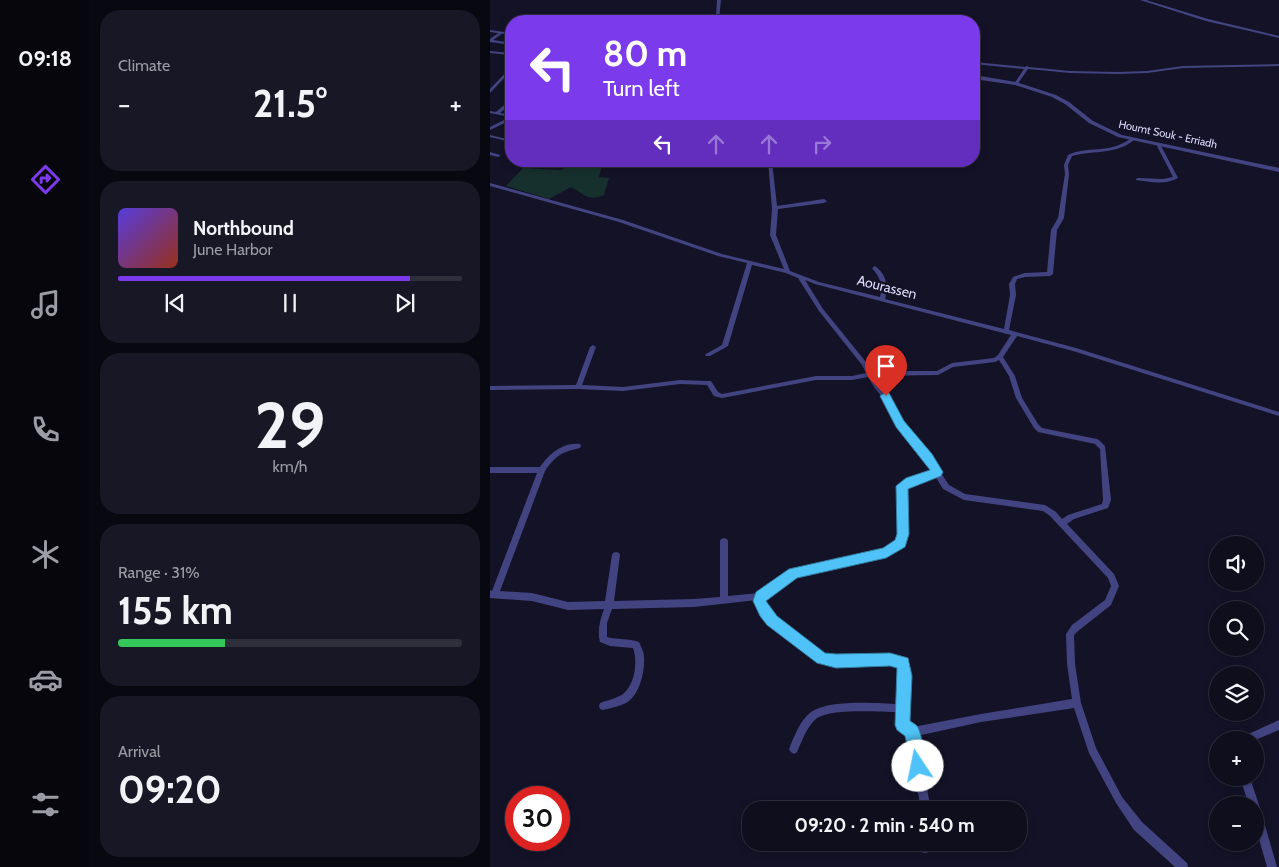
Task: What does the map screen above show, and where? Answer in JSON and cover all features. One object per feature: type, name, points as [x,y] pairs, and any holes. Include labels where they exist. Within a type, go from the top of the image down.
[{"type":"street","points":[[717,15],[719,0]]},
{"type":"street","points":[[1142,0],[1212,21],[1279,37]]},
{"type":"street","points":[[490,31],[505,33]]},
{"type":"street","points":[[490,41],[501,33]]},
{"type":"street","points":[[490,41],[505,43]]},
{"type":"street","points":[[490,56],[492,52],[505,53]]},
{"type":"street","points":[[980,64],[1070,72],[1140,73],[1183,67],[1279,65]]},
{"type":"street","points":[[1016,84],[1027,67]]},
{"type":"street","points":[[490,92],[505,76]]},
{"type":"street","name":"Houmt Souk - Erriadh","points":[[980,78],[1016,84],[1054,96],[1104,130],[1133,139],[1217,155],[1279,170]]},
{"type":"street","points":[[490,84],[498,84]]},
{"type":"street","points":[[497,113],[505,107]]},
{"type":"street","points":[[490,112],[505,115]]},
{"type":"street","points":[[490,130],[505,121]]},
{"type":"street","points":[[490,136],[505,140]]},
{"type":"street","points":[[1006,332],[1013,295],[1012,284],[1015,278],[1025,275],[1050,274],[1054,230],[1062,218],[1067,174],[1066,165],[1070,155],[1125,147],[1133,139]]},
{"type":"street","points":[[1138,179],[1173,180],[1176,178],[1158,144]]},
{"type":"street","points":[[490,153],[498,156]]},
{"type":"street","points":[[771,167],[775,208],[773,235],[788,272]]},
{"type":"street","points":[[830,167],[888,167]]},
{"type":"street","name":"Aourassen","points":[[490,184],[621,222],[720,255],[1088,353],[1279,414]]},
{"type":"street","points":[[775,208],[824,201]]},
{"type":"street","points":[[708,355],[725,346],[750,263]]},
{"type":"street","points":[[875,268],[882,275],[884,282],[885,291],[882,299]]},
{"type":"street","points":[[800,277],[821,310],[886,396],[900,424],[928,457],[946,487],[959,496],[1045,508],[1105,567],[1116,586],[1108,602],[1070,634],[1071,664],[1077,703],[1092,750],[1119,800],[1138,826],[1183,867]]},
{"type":"street","points":[[490,388],[578,387],[631,389],[680,382],[702,382],[709,383],[716,394],[722,396],[816,378],[852,378],[879,373],[938,372],[952,365],[990,362],[1000,358],[1015,334]]},
{"type":"street","points":[[578,387],[593,347]]},
{"type":"street","points":[[1000,358],[1012,376],[1019,398],[1040,430],[1097,442],[1103,448],[1108,500],[1105,506],[1071,517],[1062,523]]},
{"type":"street","points":[[578,446],[565,447],[549,459],[542,470],[492,594],[532,597],[568,606],[694,603],[761,596],[794,573],[876,556],[894,548],[900,543],[903,534],[902,486],[937,472]]},
{"type":"street","points":[[490,470],[542,470]]},
{"type":"street","points":[[724,541],[724,600]]},
{"type":"street","points":[[602,706],[625,698],[632,692],[636,684],[640,656],[636,645],[628,642],[606,642],[602,639],[603,623],[610,605],[616,555]]},
{"type":"street","points":[[761,596],[761,604],[772,620],[822,659],[836,661],[890,660],[903,663],[905,676],[903,725],[912,732],[924,801]]},
{"type":"street","points":[[912,732],[980,718],[1077,703]]},
{"type":"street","points":[[794,748],[805,726],[812,716],[819,712],[834,709],[903,708]]},
{"type":"street","points":[[1264,732],[1279,725]]},
{"type":"street","points":[[1264,840],[1272,867]]},
{"type":"green space","points":[[568,167],[601,167],[599,177],[609,178],[604,195],[594,198],[571,187],[549,199],[506,186],[523,168],[560,170]]},
{"type":"route","points":[[886,396],[900,424],[928,457],[937,472],[902,486],[903,534],[900,543],[886,553],[794,573],[761,596],[760,601],[764,612],[772,620],[822,659],[836,661],[890,660],[903,663],[905,666],[905,676],[903,725],[912,732],[918,766]]}]
